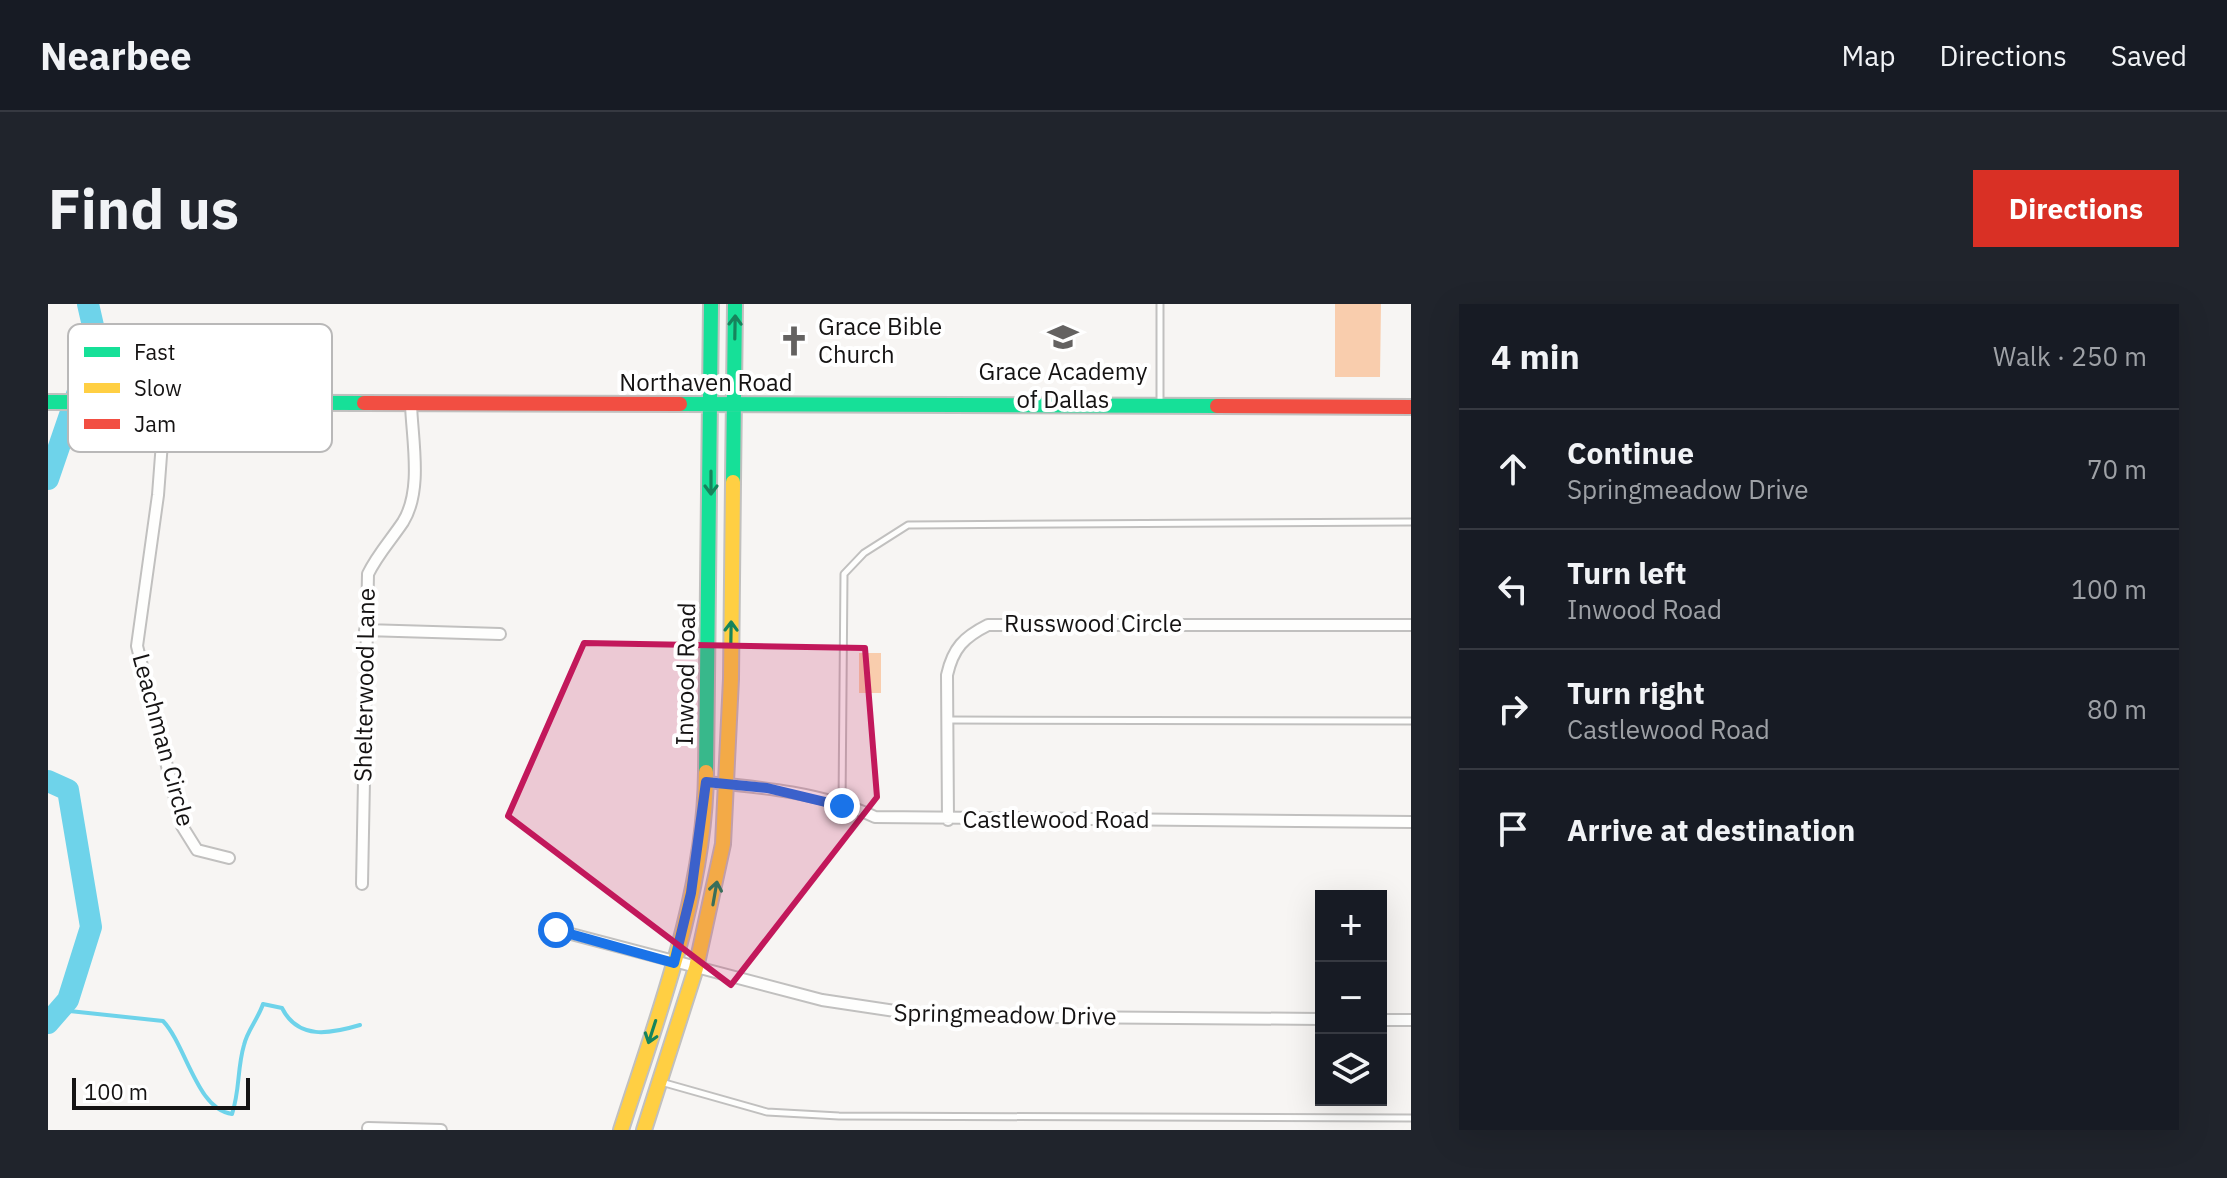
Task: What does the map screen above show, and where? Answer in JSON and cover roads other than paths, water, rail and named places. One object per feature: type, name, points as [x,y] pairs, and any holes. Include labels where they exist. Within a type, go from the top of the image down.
[{"type":"main road","name":"Inwood Road","points":[[621,1130],[674,963],[691,893],[706,782],[713,405],[711,304]]},
{"type":"main road","name":"Inwood Road","points":[[644,1130],[696,968],[718,870],[727,784],[735,304]]},
{"type":"main road","name":"Northaven Road","points":[[48,402],[68,402]]},
{"type":"main road","name":"Northaven Road","points":[[332,404],[1411,407]]},
{"type":"street","name":"Shelterwood Lane","points":[[362,884],[368,574],[392,532],[403,522],[413,490],[411,404]]},
{"type":"street","name":"Leachman Circle","points":[[161,452],[137,646],[182,826],[197,850],[229,858]]},
{"type":"street","name":"Russwood Circle","points":[[948,820],[947,675],[952,653],[967,636],[988,625],[1411,625]]},
{"type":"street","points":[[365,630],[500,634]]},
{"type":"street","name":"Castlewood Road","points":[[706,782],[767,788],[875,817],[1411,822]]},
{"type":"street","name":"Springmeadow Drive","points":[[556,930],[674,963],[871,1010],[928,1016],[1315,1019]]},
{"type":"street","points":[[1387,1020],[1411,1020]]},
{"type":"street","points":[[368,1128],[441,1130]]},
{"type":"lane","points":[[1160,304],[1160,406]]},
{"type":"lane","points":[[842,806],[844,574],[864,553],[908,525],[1411,522]]},
{"type":"lane","points":[[947,720],[1411,721]]},
{"type":"lane","points":[[660,1082],[767,1112],[839,1116],[1411,1118]]},
{"type":"waterway","points":[[88,304],[93,324]]},
{"type":"waterway","points":[[48,479],[68,421]]},
{"type":"waterway","points":[[48,781],[68,790],[91,927],[68,1000],[48,1023]]},
{"type":"waterway","points":[[60,1010],[163,1021],[201,1089],[220,1110],[232,1114],[244,1045],[263,1004],[282,1008],[289,1018],[306,1030],[337,1031],[360,1025]]},
{"type":"place","name":"Grace Academy of Dallas","points":[[1063,337]]},
{"type":"place","name":"Grace Bible Church","points":[[794,341]]}]
